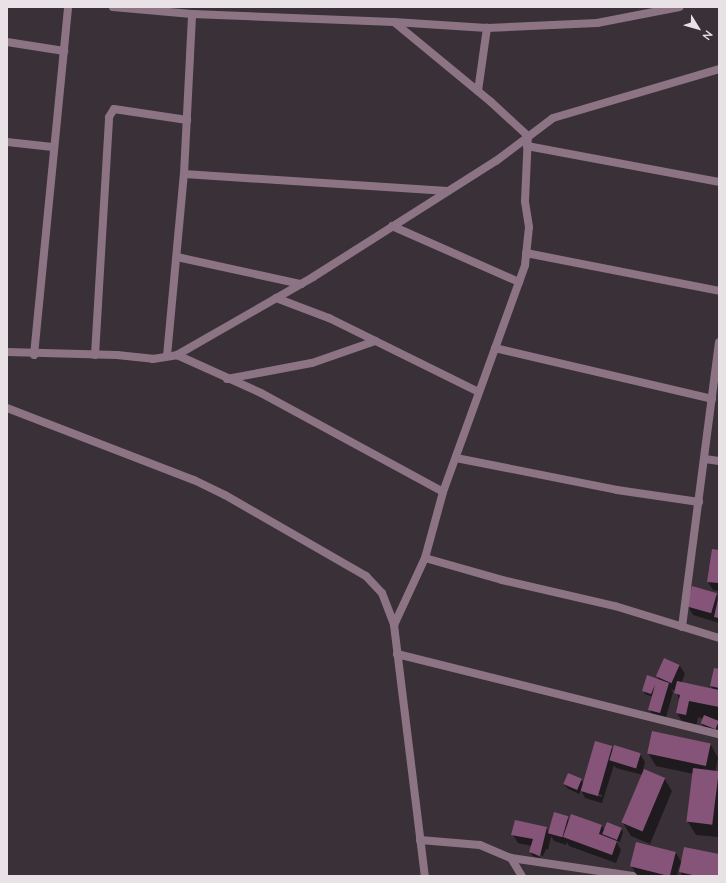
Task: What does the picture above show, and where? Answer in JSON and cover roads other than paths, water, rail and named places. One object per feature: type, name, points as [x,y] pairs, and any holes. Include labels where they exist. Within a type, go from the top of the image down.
[{"type":"street","points":[[34,355],[53,147],[68,7]]},
{"type":"street","points":[[113,7],[192,14],[394,22],[487,28],[597,23],[679,7]]},
{"type":"street","points":[[167,356],[184,174],[192,14]]},
{"type":"street","points":[[394,22],[478,91],[528,136]]},
{"type":"street","points":[[478,91],[487,28]]},
{"type":"street","points":[[7,42],[64,51]]},
{"type":"street","points":[[7,352],[34,355],[95,355],[153,359],[177,355],[301,284],[496,161],[553,118],[719,69]]},
{"type":"street","points":[[95,355],[109,117],[114,109],[187,120]]},
{"type":"street","points":[[394,625],[425,558],[444,492],[519,282],[526,253],[529,227],[525,201],[528,136]]},
{"type":"street","points":[[7,142],[53,147]]},
{"type":"street","points":[[527,146],[719,182]]},
{"type":"street","points":[[184,174],[447,191]]},
{"type":"street","points":[[392,226],[519,282]]},
{"type":"street","points":[[526,253],[719,291]]},
{"type":"street","points":[[177,257],[301,284]]},
{"type":"street","points":[[276,298],[329,318],[479,392]]},
{"type":"street","points":[[226,379],[312,363],[375,341]]},
{"type":"street","points":[[682,627],[719,342]]},
{"type":"street","points":[[495,348],[712,399]]},
{"type":"street","points":[[177,355],[226,379],[261,393],[444,492]]},
{"type":"street","points":[[7,408],[194,480],[226,495],[366,576],[382,593],[394,625],[425,876]]},
{"type":"street","points":[[456,458],[617,490],[698,502]]},
{"type":"street","points":[[705,459],[719,461]]},
{"type":"street","points":[[425,558],[502,580],[615,606],[719,638]]},
{"type":"street","points":[[397,654],[719,734]]},
{"type":"street","points":[[420,840],[480,845],[511,858],[633,876]]},
{"type":"street","points":[[511,858],[522,876]]}]
